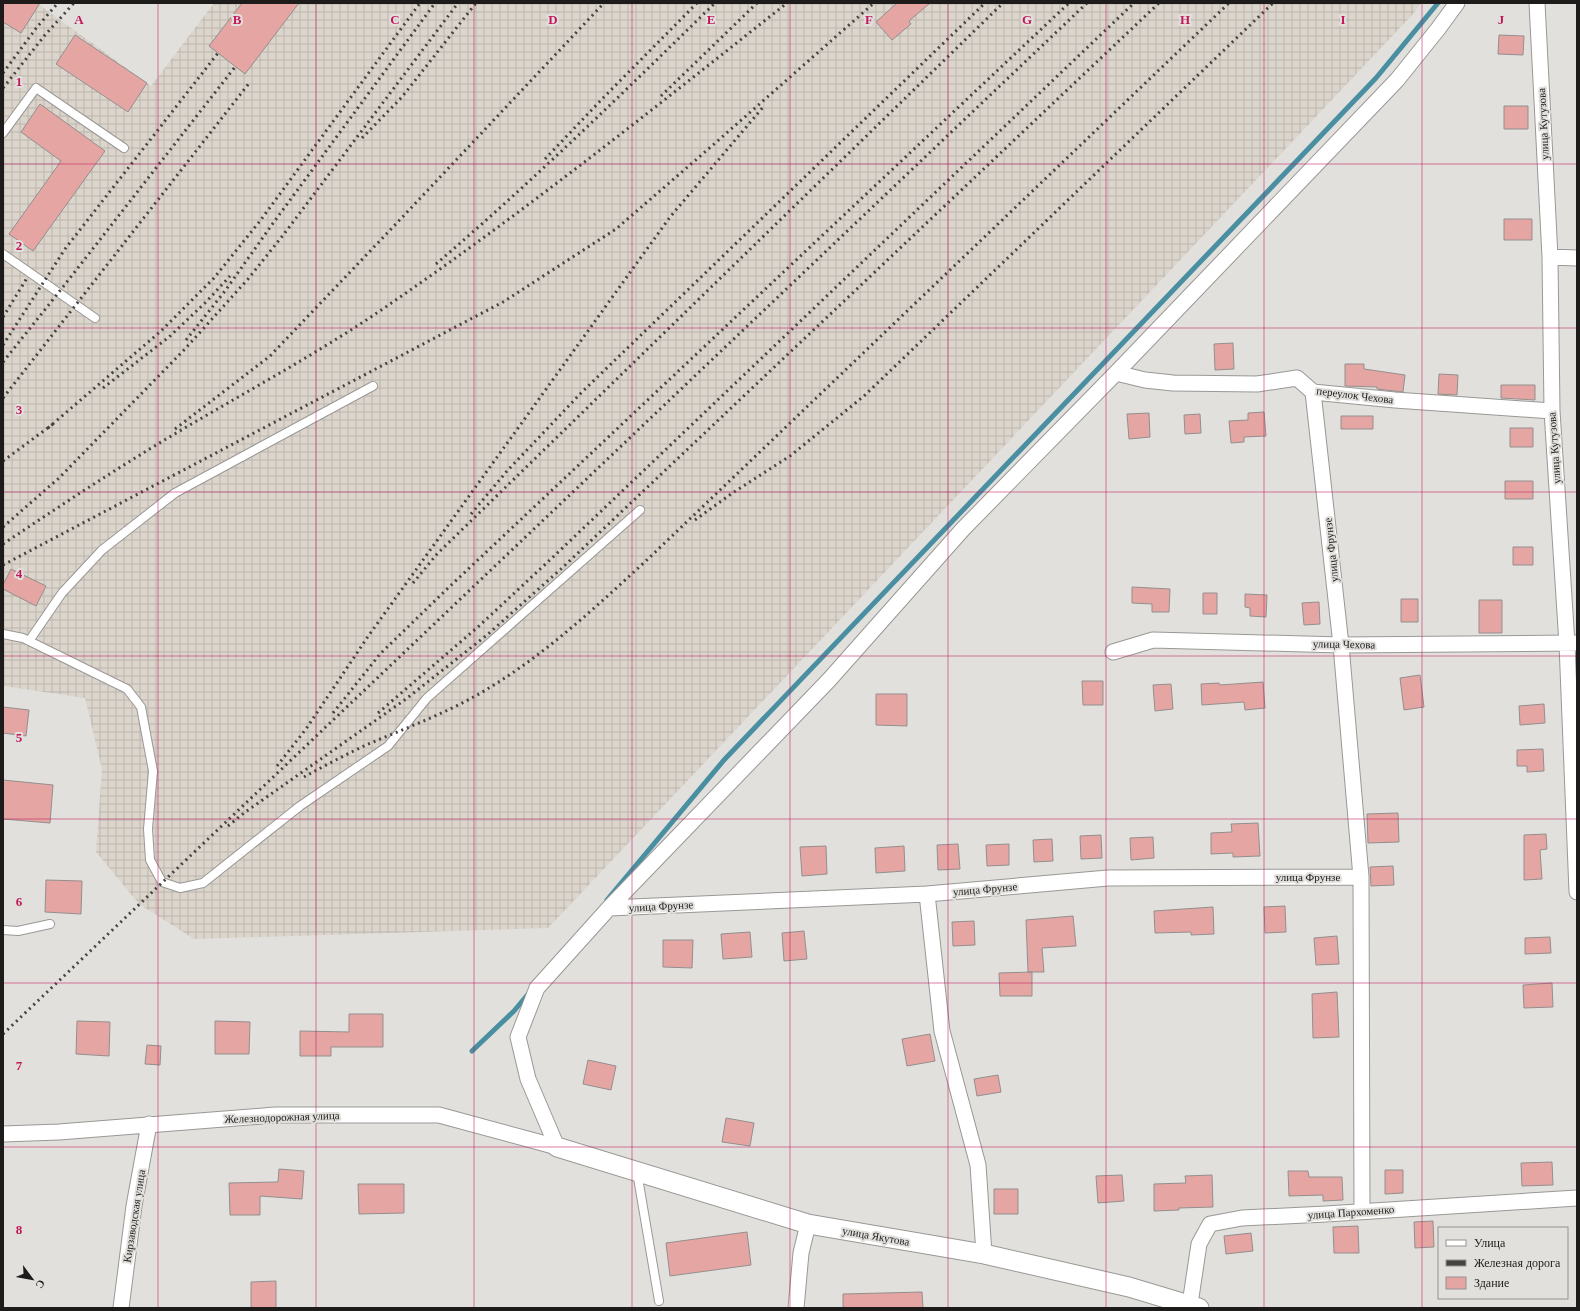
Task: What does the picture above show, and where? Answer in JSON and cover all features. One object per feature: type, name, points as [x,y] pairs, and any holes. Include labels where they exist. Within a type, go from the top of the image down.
[{"type":"street","points":[[557,1147],[528,1079],[518,1037],[537,988],[609,908],[829,680],[963,529],[1116,373],[1397,80],[1457,3]]},
{"type":"street","name":"улица Кутузова","points":[[1537,3],[1550,257],[1552,411],[1572,644],[1577,892]]},
{"type":"street","points":[[1550,257],[1577,258]]},
{"type":"street","name":"переулок Чехова","points":[[1116,373],[1146,380],[1173,383],[1257,384],[1297,378],[1313,392],[1395,400],[1552,411]]},
{"type":"street","name":"улица Фрунзе","points":[[1313,392],[1341,645],[1361,877],[1362,1211]]},
{"type":"street","name":"улица Чехова","points":[[1113,652],[1152,640],[1341,645],[1572,644]]},
{"type":"street","name":"улица Фрунзе","points":[[609,908],[928,894],[1108,878],[1361,877]]},
{"type":"street","points":[[928,894],[942,1031],[978,1165],[984,1254]]},
{"type":"street","name":"Железнодорожная улица","points":[[3,1134],[59,1132],[275,1115],[439,1115],[557,1147]]},
{"type":"street","name":"Кирзаводская улица","points":[[121,1308],[134,1206],[149,1124]]},
{"type":"street","name":"улица Якутова","points":[[557,1147],[808,1224],[984,1254],[1129,1287],[1194,1306]]},
{"type":"street","name":"улица Пархоменко","points":[[1194,1306],[1199,1244],[1210,1224],[1242,1218],[1577,1198]]},
{"type":"street","points":[[796,1308],[801,1254],[808,1224]]},
{"type":"lane","points":[[3,133],[36,88],[124,148]]},
{"type":"lane","points":[[3,254],[95,318]]},
{"type":"lane","points":[[29,641],[62,593],[102,550],[175,493],[373,386]]},
{"type":"lane","points":[[3,634],[23,638],[126,689],[141,707],[154,771],[148,829],[150,860],[162,882],[180,888],[203,883],[300,806],[388,746],[427,698],[640,510]]},
{"type":"lane","points":[[3,930],[18,931],[50,924]]},
{"type":"lane","points":[[637,1172],[659,1302]]},
{"type":"shaded area","points":[[3,3],[37,3],[151,86],[214,3],[1421,3],[1414,13],[548,928],[194,939],[139,904],[96,852],[102,769],[85,698],[3,686]]},
{"type":"building","points":[[3,3],[40,3],[21,33],[3,22]]},
{"type":"building","points":[[242,3],[299,3],[245,74],[209,46]]},
{"type":"building","points":[[897,3],[930,3],[909,21],[911,24],[892,40],[876,22]]},
{"type":"building","points":[[75,35],[147,83],[128,112],[56,64]]},
{"type":"building","points":[[1499,35],[1524,36],[1523,55],[1498,54]]},
{"type":"building","points":[[40,104],[105,151],[33,251],[9,234],[61,161],[21,132]]},
{"type":"building","points":[[1504,106],[1528,106],[1528,129],[1504,129]]},
{"type":"building","points":[[1504,219],[1532,219],[1532,240],[1504,240]]},
{"type":"building","points":[[1233,343],[1234,369],[1215,370],[1214,344]]},
{"type":"building","points":[[1345,364],[1364,364],[1364,369],[1405,375],[1403,392],[1377,389],[1377,387],[1345,386]]},
{"type":"building","points":[[1439,374],[1458,375],[1457,395],[1438,394]]},
{"type":"building","points":[[1501,385],[1535,385],[1535,400],[1501,398]]},
{"type":"building","points":[[1264,412],[1266,436],[1244,437],[1244,442],[1231,443],[1229,421],[1248,420],[1248,413]]},
{"type":"building","points":[[1149,413],[1150,437],[1129,439],[1127,414]]},
{"type":"building","points":[[1200,414],[1201,433],[1185,434],[1184,415]]},
{"type":"building","points":[[1341,416],[1373,416],[1373,429],[1341,429]]},
{"type":"building","points":[[1510,428],[1533,428],[1533,447],[1510,447]]},
{"type":"building","points":[[1505,481],[1533,481],[1533,499],[1505,499]]},
{"type":"building","points":[[1513,547],[1533,547],[1533,565],[1513,565]]},
{"type":"building","points":[[11,569],[46,586],[36,606],[3,589],[3,585]]},
{"type":"building","points":[[1132,587],[1170,589],[1169,612],[1152,612],[1152,604],[1132,603]]},
{"type":"building","points":[[1203,593],[1217,593],[1217,614],[1203,614]]},
{"type":"building","points":[[1245,594],[1267,595],[1266,617],[1250,616],[1250,608],[1245,607]]},
{"type":"building","points":[[1401,599],[1418,599],[1418,622],[1401,622]]},
{"type":"building","points":[[1479,600],[1502,600],[1502,633],[1479,633]]},
{"type":"building","points":[[1319,602],[1320,624],[1304,625],[1302,603]]},
{"type":"building","points":[[1420,675],[1424,707],[1404,710],[1400,678]]},
{"type":"building","points":[[1082,681],[1103,681],[1103,705],[1083,705]]},
{"type":"building","points":[[1263,682],[1265,708],[1245,710],[1244,702],[1202,705],[1201,684],[1219,683],[1220,685]]},
{"type":"building","points":[[1171,684],[1173,709],[1155,711],[1153,685]]},
{"type":"building","points":[[876,694],[907,694],[907,726],[876,725]]},
{"type":"building","points":[[1544,704],[1545,723],[1520,725],[1519,706]]},
{"type":"building","points":[[3,707],[29,710],[26,736],[3,733]]},
{"type":"building","points":[[1543,749],[1544,771],[1527,772],[1527,766],[1517,766],[1517,750]]},
{"type":"building","points":[[3,780],[53,785],[50,823],[3,819]]},
{"type":"building","points":[[1398,813],[1399,842],[1368,843],[1367,814]]},
{"type":"building","points":[[1258,823],[1260,856],[1233,857],[1233,853],[1211,854],[1211,833],[1232,832],[1231,824]]},
{"type":"building","points":[[1546,834],[1547,849],[1540,850],[1542,879],[1524,880],[1524,835]]},
{"type":"building","points":[[1101,835],[1102,858],[1081,859],[1080,836]]},
{"type":"building","points":[[1153,837],[1154,858],[1131,860],[1130,838]]},
{"type":"building","points":[[1052,839],[1053,861],[1034,862],[1033,840]]},
{"type":"building","points":[[958,844],[960,869],[938,870],[937,845]]},
{"type":"building","points":[[1009,844],[1009,865],[987,866],[986,845]]},
{"type":"building","points":[[826,846],[827,874],[802,876],[800,847]]},
{"type":"building","points":[[904,846],[905,871],[876,873],[875,848]]},
{"type":"building","points":[[1393,866],[1394,885],[1371,886],[1370,867]]},
{"type":"building","points":[[46,880],[82,881],[81,914],[45,912]]},
{"type":"building","points":[[1285,906],[1286,932],[1265,933],[1264,907]]},
{"type":"building","points":[[1213,907],[1214,934],[1191,935],[1191,932],[1155,933],[1154,911]]},
{"type":"building","points":[[1073,916],[1076,946],[1042,948],[1044,972],[1028,972],[1026,920]]},
{"type":"building","points":[[974,921],[975,945],[953,946],[952,922]]},
{"type":"building","points":[[804,931],[807,959],[784,961],[782,933]]},
{"type":"building","points":[[750,932],[752,957],[723,959],[721,934]]},
{"type":"building","points":[[1337,936],[1339,964],[1316,965],[1314,938]]},
{"type":"building","points":[[1550,937],[1551,953],[1525,954],[1525,938]]},
{"type":"building","points":[[663,940],[693,940],[692,968],[663,967]]},
{"type":"building","points":[[1032,972],[1032,996],[1000,996],[999,973]]},
{"type":"building","points":[[1552,983],[1553,1007],[1524,1008],[1523,985]]},
{"type":"building","points":[[1337,992],[1339,1037],[1313,1038],[1312,994]]},
{"type":"building","points":[[349,1014],[383,1014],[383,1047],[331,1047],[331,1056],[300,1056],[300,1031],[349,1032]]},
{"type":"building","points":[[77,1021],[110,1022],[109,1056],[76,1054]]},
{"type":"building","points":[[215,1021],[250,1022],[249,1054],[215,1054]]},
{"type":"building","points":[[930,1034],[935,1061],[907,1066],[902,1039]]},
{"type":"building","points":[[147,1045],[161,1046],[160,1065],[145,1064]]},
{"type":"building","points":[[588,1060],[616,1066],[611,1090],[583,1084]]},
{"type":"building","points":[[998,1075],[1001,1092],[977,1096],[974,1079]]},
{"type":"building","points":[[726,1118],[754,1123],[750,1146],[722,1142]]},
{"type":"building","points":[[1552,1162],[1553,1185],[1522,1186],[1521,1163]]},
{"type":"building","points":[[279,1169],[304,1171],[302,1199],[260,1196],[260,1215],[230,1215],[229,1183],[278,1182]]},
{"type":"building","points":[[1385,1170],[1403,1170],[1403,1193],[1385,1194]]},
{"type":"building","points":[[1288,1171],[1308,1171],[1309,1177],[1342,1177],[1343,1200],[1323,1201],[1323,1195],[1289,1196]]},
{"type":"building","points":[[1122,1175],[1124,1201],[1098,1203],[1096,1176]]},
{"type":"building","points":[[1212,1175],[1213,1207],[1179,1208],[1179,1210],[1154,1211],[1154,1184],[1186,1183],[1185,1176]]},
{"type":"building","points":[[358,1184],[404,1184],[404,1213],[359,1214]]},
{"type":"building","points":[[994,1189],[1018,1189],[1018,1214],[994,1214]]},
{"type":"building","points":[[1433,1221],[1434,1247],[1415,1248],[1414,1222]]},
{"type":"building","points":[[1358,1226],[1359,1253],[1334,1253],[1333,1227]]},
{"type":"building","points":[[747,1232],[751,1265],[670,1276],[666,1243]]},
{"type":"building","points":[[1251,1233],[1253,1251],[1226,1254],[1224,1236]]},
{"type":"building","points":[[276,1281],[276,1308],[251,1308],[251,1282]]},
{"type":"building","points":[[922,1292],[923,1308],[843,1308],[843,1294]]},
{"type":"waterway","points":[[607,900],[724,760],[1376,78],[1438,3]]},
{"type":"waterway","points":[[472,1051],[514,1011],[529,993]]},
{"type":"railway","points":[[3,73],[37,27],[58,3]]},
{"type":"railway","points":[[3,88],[45,35],[74,3]]},
{"type":"railway","points":[[48,428],[161,331],[214,278],[260,221],[420,3]]},
{"type":"railway","points":[[186,340],[225,291],[435,3]]},
{"type":"railway","points":[[3,527],[59,478],[185,349],[248,279],[284,234],[458,3]]},
{"type":"railway","points":[[362,138],[402,97],[476,3]]},
{"type":"railway","points":[[175,429],[270,356],[604,3]]},
{"type":"railway","points":[[545,159],[697,3]]},
{"type":"railway","points":[[436,264],[543,168],[715,3]]},
{"type":"railway","points":[[661,96],[757,3]]},
{"type":"railway","points":[[3,544],[130,461],[331,343],[390,304],[542,195],[787,3]]},
{"type":"railway","points":[[3,565],[503,302],[616,229],[874,3]]},
{"type":"railway","points":[[471,514],[507,471],[582,392],[985,3]]},
{"type":"railway","points":[[413,583],[437,554],[1003,3]]},
{"type":"railway","points":[[333,713],[380,654],[446,590],[1069,3]]},
{"type":"railway","points":[[3,1034],[1087,3]]},
{"type":"railway","points":[[378,713],[479,626],[552,558],[1134,3]]},
{"type":"railway","points":[[228,826],[244,813],[406,699],[487,635],[561,569],[1159,3]]},
{"type":"railway","points":[[304,777],[366,745],[426,720],[470,699],[528,662],[570,629],[649,558],[1229,3]]},
{"type":"railway","points":[[695,520],[731,494],[790,456],[864,396],[1273,3]]},
{"type":"railway","points":[[3,345],[65,249],[218,53]]},
{"type":"railway","points":[[3,362],[235,67]]},
{"type":"railway","points":[[3,398],[250,82]]},
{"type":"railway","points":[[277,766],[306,729],[369,635],[670,217],[764,106]]},
{"type":"railway","points":[[103,388],[169,337],[206,302],[230,276]]},
{"type":"railway","points":[[3,317],[27,278]]},
{"type":"railway","points":[[3,461],[53,424]]}]
